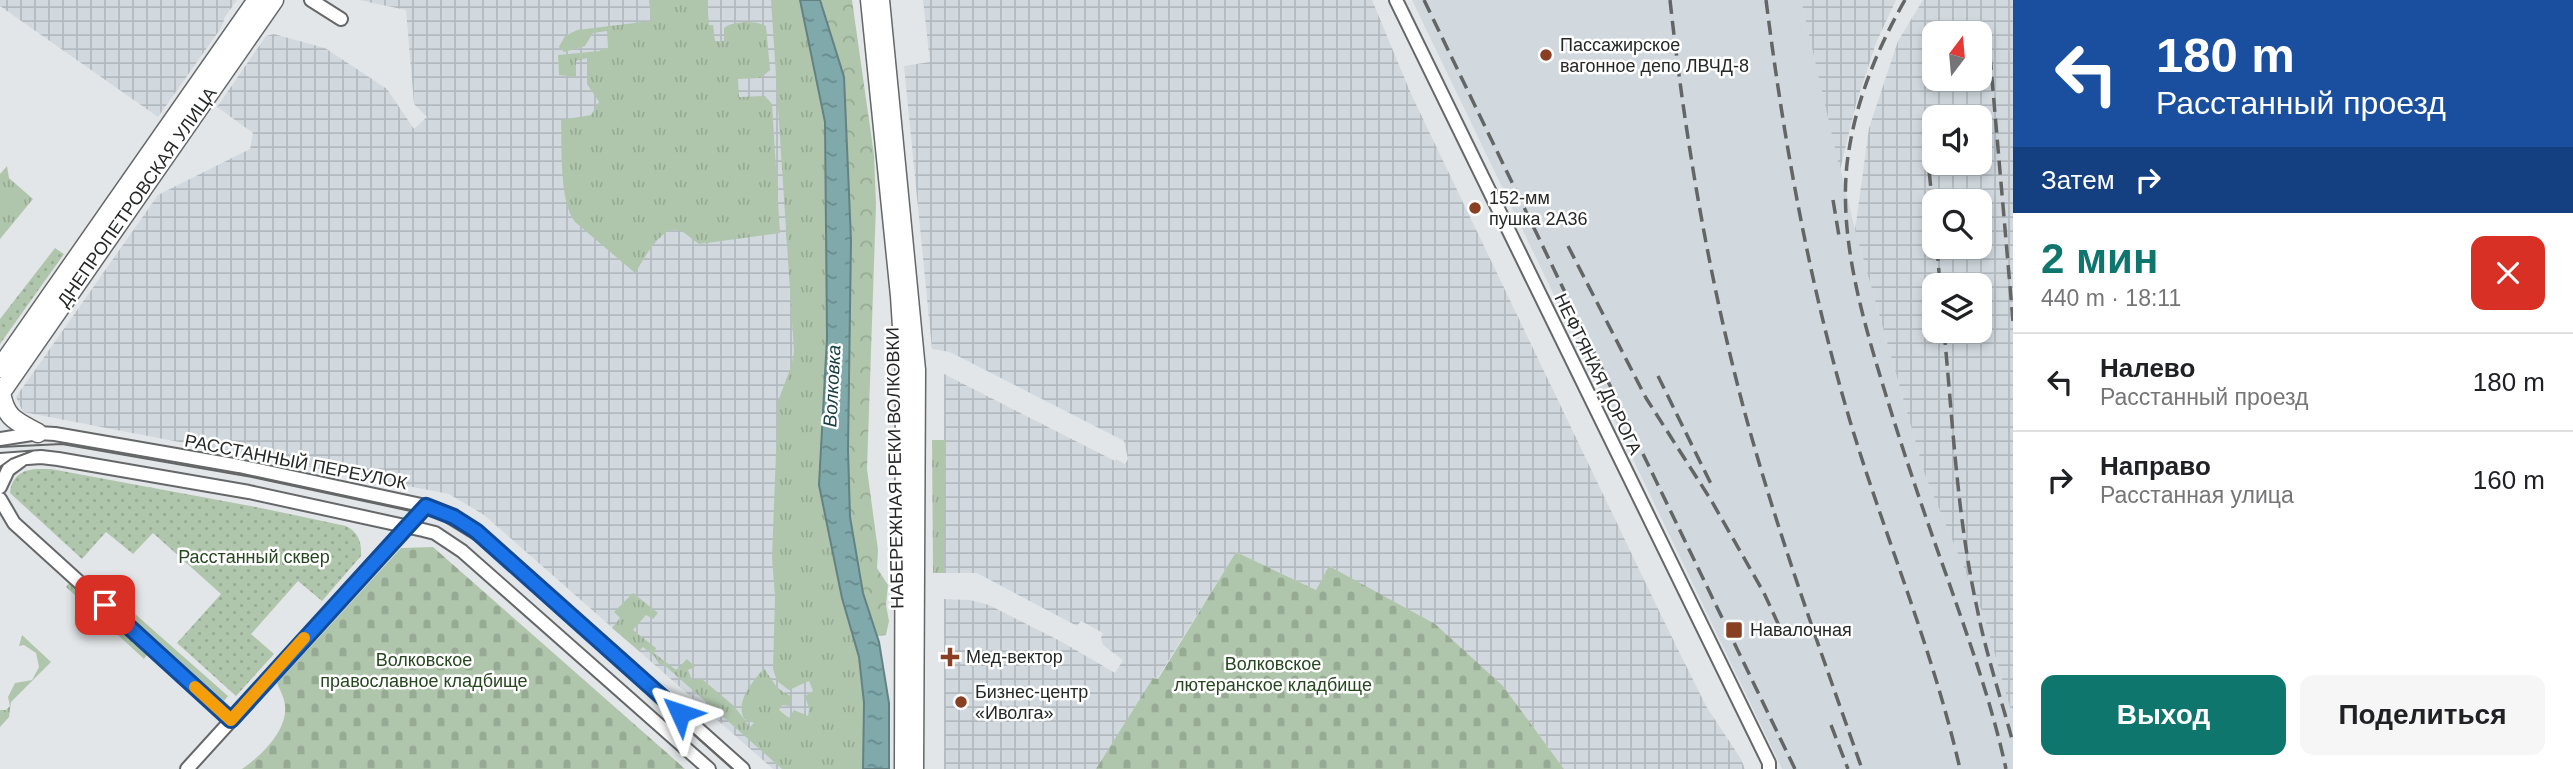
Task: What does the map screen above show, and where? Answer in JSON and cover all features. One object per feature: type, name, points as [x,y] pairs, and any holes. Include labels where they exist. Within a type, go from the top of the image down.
[{"type":"main road","name":"ДНЕПРОПЕТРОВСКАЯ УЛИЦА","points":[[0,368],[257,0]]},
{"type":"main road","name":"ДНЕПРОПЕТРОВСКАЯ УЛИЦА","points":[[0,393],[274,0]]},
{"type":"main road","points":[[0,393],[13,421],[38,433]]},
{"type":"street","points":[[311,0],[341,19]]},
{"type":"street","name":"НАБЕРЕЖНАЯ РЕКИ ВОЛКОВКИ","points":[[869,0],[899,296],[904,374],[903,769]]},
{"type":"street","name":"НАБЕРЕЖНАЯ РЕКИ ВОЛКОВКИ","points":[[881,0],[917,370],[915,769]]},
{"type":"street","name":"НЕФТЯНАЯ ДОРОГА","points":[[1396,0],[1769,766]]},
{"type":"street","name":"РАССТАННЫЙ ПЕРЕУЛОК","points":[[0,439],[38,433],[239,466],[426,506],[454,517],[476,531],[743,769]]},
{"type":"street","points":[[0,487],[8,470],[27,457]]},
{"type":"street","points":[[0,460],[58,458],[200,483],[435,533],[450,541],[709,769]]},
{"type":"street","points":[[0,499],[14,523],[231,720]]},
{"type":"street","points":[[187,769],[426,506]]},
{"type":"shaded area","points":[[0,0],[237,0],[221,28],[158,117],[0,6]]},
{"type":"shaded area","points":[[359,0],[786,0],[802,486],[833,769],[773,769],[484,515],[449,494],[23,412],[16,397],[158,195],[250,149],[253,133],[217,107],[266,36],[274,34],[325,48],[387,89],[414,129],[427,117],[414,104],[406,10]]},
{"type":"shaded area","points":[[923,0],[1372,0],[1412,96],[1661,615],[1706,706],[1745,769],[1564,769],[1503,686],[1330,566],[1316,590],[1236,552],[1097,769],[944,769],[944,599],[970,600],[989,605],[1062,642],[1115,673],[1123,660],[1103,645],[1103,633],[1081,621],[1077,626],[977,573],[944,573],[944,374],[1115,461],[1116,459],[1125,464],[1128,459],[1124,441],[950,352],[932,349],[904,66],[930,62]]},
{"type":"shaded area","points":[[1412,0],[1801,0],[1855,230],[1925,475],[1984,616],[2013,718],[2013,769],[1782,769]]},
{"type":"shaded area","points":[[1801,0],[1896,0],[1876,43],[1856,104],[1840,170]]},
{"type":"shaded area","points":[[1923,0],[2013,0],[2013,718],[1984,616],[1925,475],[1855,230],[1869,128],[1898,41]]},
{"type":"green space","points":[[649,0],[707,0],[709,25],[713,25],[715,41],[724,41],[724,28],[733,24],[751,22],[766,26],[770,70],[761,78],[738,79],[739,97],[765,96],[772,104],[780,233],[699,244],[683,232],[674,230],[660,237],[635,273],[575,222],[570,213],[562,173],[561,120],[591,115],[599,102],[587,84],[587,58],[576,61],[576,77],[559,75],[558,55],[608,48],[607,31],[593,33],[585,46],[564,52],[559,47],[565,36],[577,30],[651,21]]},
{"type":"green space","points":[[771,0],[800,0],[825,122],[827,338],[819,485],[842,598],[859,657],[864,703],[863,769],[782,769],[663,664],[659,664],[643,647],[639,651],[612,628],[620,618],[614,612],[633,593],[658,613],[653,619],[646,615],[633,630],[656,648],[654,653],[676,670],[687,659],[695,667],[688,670],[692,680],[702,679],[734,706],[750,727],[754,723],[744,719],[743,698],[764,668],[778,688],[791,696],[790,706],[782,705],[779,710],[789,718],[794,710],[808,716],[805,696],[813,691],[809,681],[789,690],[777,681],[773,669],[775,597],[772,557],[778,401],[794,352]]},
{"type":"green space","points":[[820,0],[852,0],[874,155],[876,205],[867,469],[878,550],[877,568],[888,585],[886,605],[889,621],[886,635],[878,636],[863,593],[850,517],[848,450],[851,240],[844,77]]},
{"type":"green space","points":[[7,166],[9,178],[33,199],[0,239],[0,174]]},
{"type":"green space","points":[[55,248],[64,254],[0,344],[0,319]]},
{"type":"green space","points":[[932,440],[945,440],[944,573],[933,573]]},
{"type":"green space","name":"Расстанный сквер","points":[[35,469],[51,469],[346,526],[354,531],[358,538],[361,556],[322,601],[298,581],[251,634],[274,654],[236,696],[177,643],[221,594],[153,533],[133,554],[106,532],[82,559],[10,493],[18,476]]},
{"type":"green space","name":"Волковское православное кладбище","points":[[433,547],[685,769],[242,769],[265,750],[282,724],[285,705],[277,683],[401,548]]},
{"type":"green space","name":"Волковское лютеранское кладбище","points":[[1236,552],[1316,590],[1329,566],[1435,624],[1503,686],[1564,769],[1096,769],[1153,678],[1158,679]]},
{"type":"green space","points":[[69,583],[147,655],[144,659],[66,587]]},
{"type":"green space","points":[[117,598],[228,696],[224,701],[114,601]]},
{"type":"green space","points":[[22,635],[51,662],[11,702],[9,717],[0,727],[0,710],[6,710],[10,706],[8,697],[15,683],[32,680],[39,667],[36,653],[24,645],[19,646]]},
{"type":"water","name":"Волковка","points":[[800,0],[820,0],[844,77],[851,240],[848,450],[850,517],[863,593],[879,642],[889,703],[889,769],[863,769],[864,703],[859,657],[842,598],[819,485],[827,338],[825,122]]},
{"type":"tram line","points":[[0,447],[62,444],[252,477],[440,519],[479,543],[733,769]]},
{"type":"tram line","points":[[0,467],[11,459],[32,451]]},
{"type":"railway","points":[[1424,0],[1795,769]]},
{"type":"railway","points":[[1670,0],[1699,204],[1730,356],[1784,543],[1862,769]]},
{"type":"railway","points":[[1766,0],[1799,212],[1835,369],[1923,637],[1960,769]]},
{"type":"railway","points":[[1905,0],[1876,59],[1855,121],[1847,164],[1846,222],[1861,308],[1877,365],[1915,485],[1980,672],[2006,769]]},
{"type":"railway","points":[[1992,79],[2013,321]]},
{"type":"railway","points":[[1930,175],[1931,189]]},
{"type":"railway","points":[[1833,200],[1839,236]]},
{"type":"railway","points":[[1568,246],[1646,398],[1711,500],[1764,593],[1781,630]]},
{"type":"railway","points":[[1938,259],[1939,273]]},
{"type":"railway","points":[[1945,343],[1956,470],[1970,574],[1985,642],[2013,743]]},
{"type":"railway","points":[[1658,376],[1712,486]]},
{"type":"railway","points":[[1831,725],[1848,769]]},
{"type":"slow traffic","points":[[195,687],[231,720],[304,638]]},
{"type":"place","name":"Пассажирское вагонное депо ЛВЧД-8","points":[[1546,55]]},
{"type":"place","name":"152-мм пушка 2А36","points":[[1475,208]]},
{"type":"place","name":"Навалочная","points":[[1734,630]]},
{"type":"place","name":"Мед-вектор","points":[[950,657]]},
{"type":"place","name":"Бизнес-центр «Иволга»","points":[[961,702]]},
{"type":"route","points":[[105,605],[231,720],[426,506],[454,517],[476,531],[680,713]]}]
